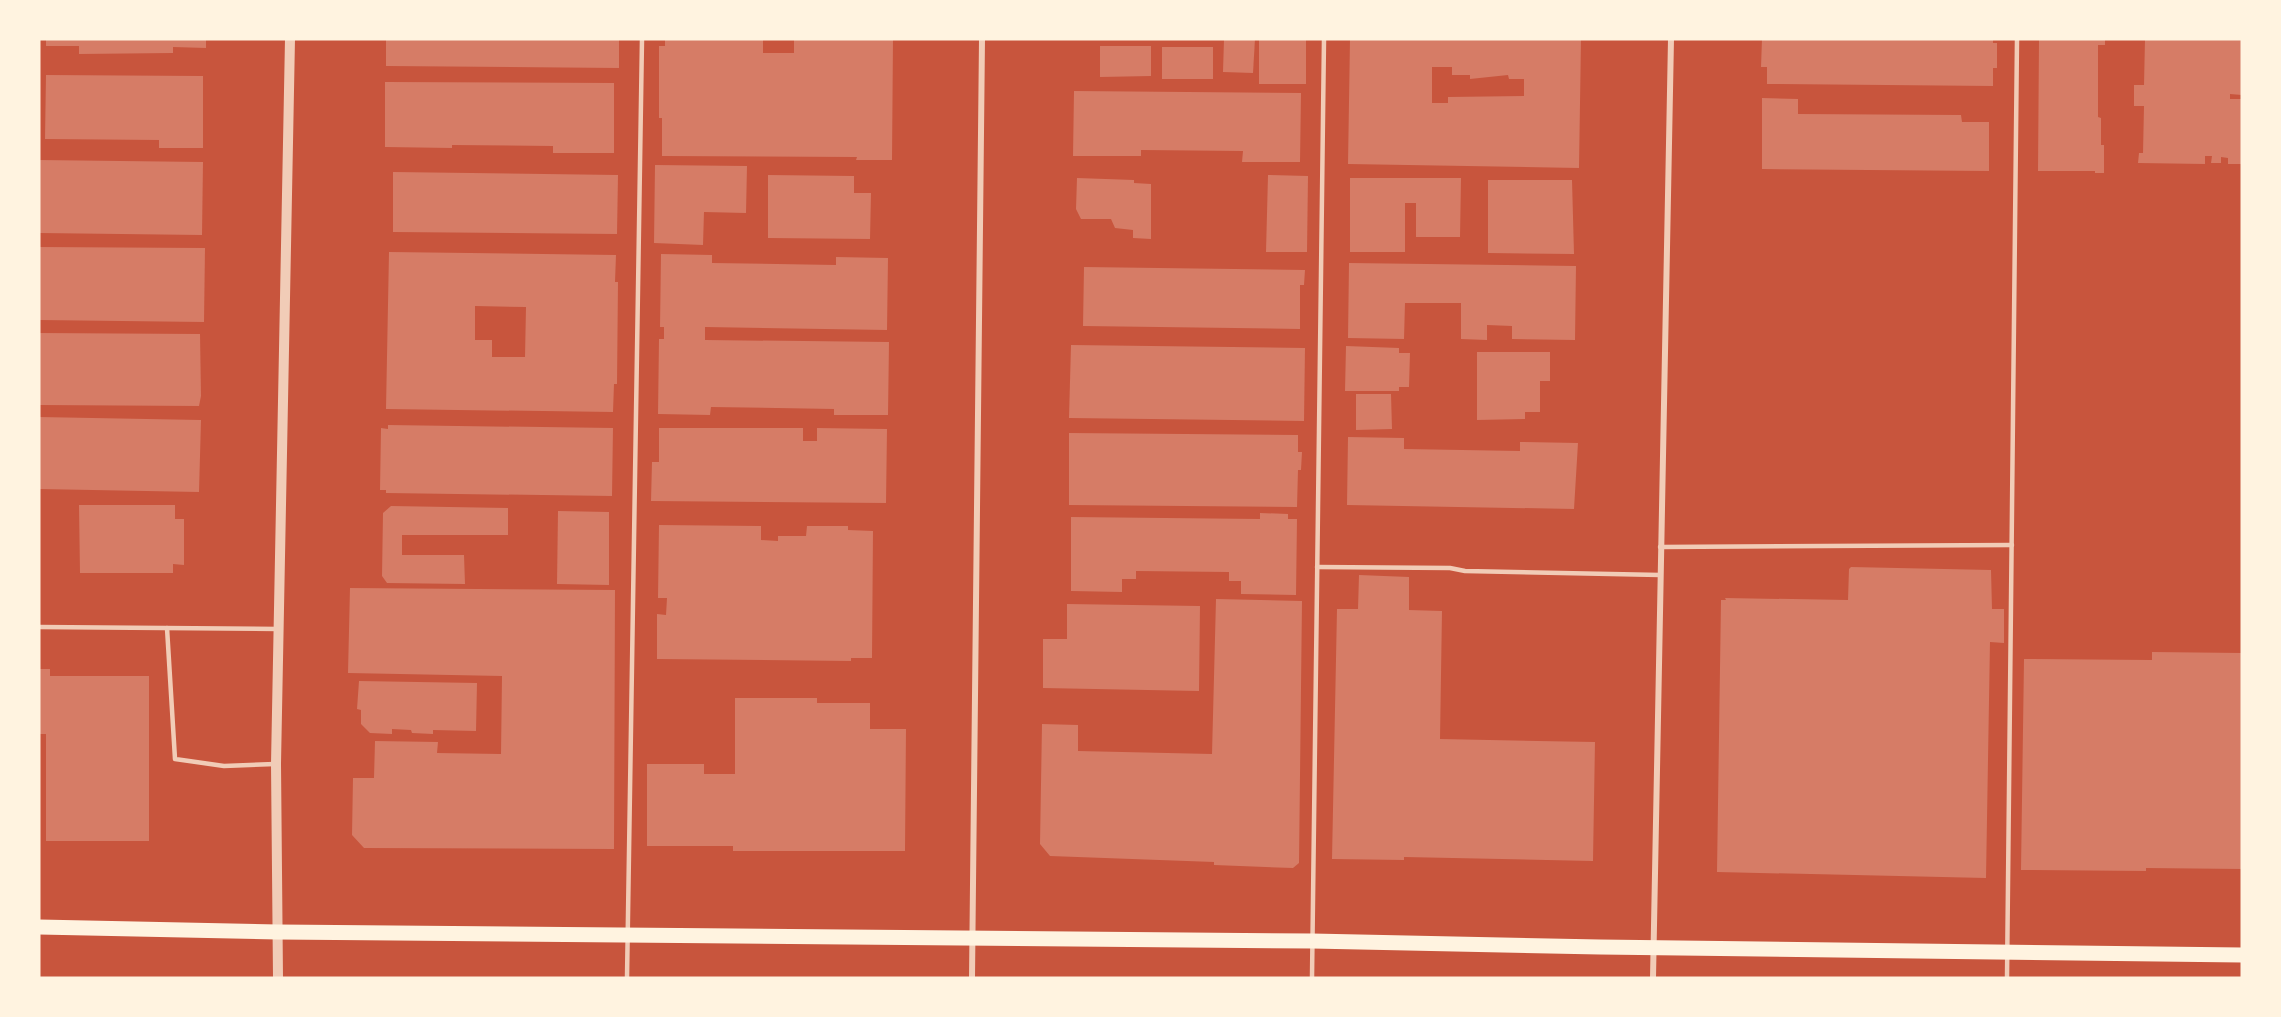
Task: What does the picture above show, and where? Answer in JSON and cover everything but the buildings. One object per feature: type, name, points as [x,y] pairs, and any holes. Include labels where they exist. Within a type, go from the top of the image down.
[{"type":"main road","points":[[39,927],[278,932],[1312,941],[2242,955]]},
{"type":"street","points":[[278,978],[276,764],[290,39]]},
{"type":"street","points":[[972,978],[982,39]]},
{"type":"street","points":[[1653,978],[1671,39]]},
{"type":"lane","points":[[627,978],[642,39]]},
{"type":"lane","points":[[1312,978],[1324,39]]},
{"type":"lane","points":[[2007,978],[2017,39]]},
{"type":"lane","points":[[1660,547],[2012,545]]},
{"type":"lane","points":[[1317,567],[1660,574]]},
{"type":"lane","points":[[39,627],[279,629]]},
{"type":"lane","points":[[167,628],[175,759],[224,766],[276,764]]}]
